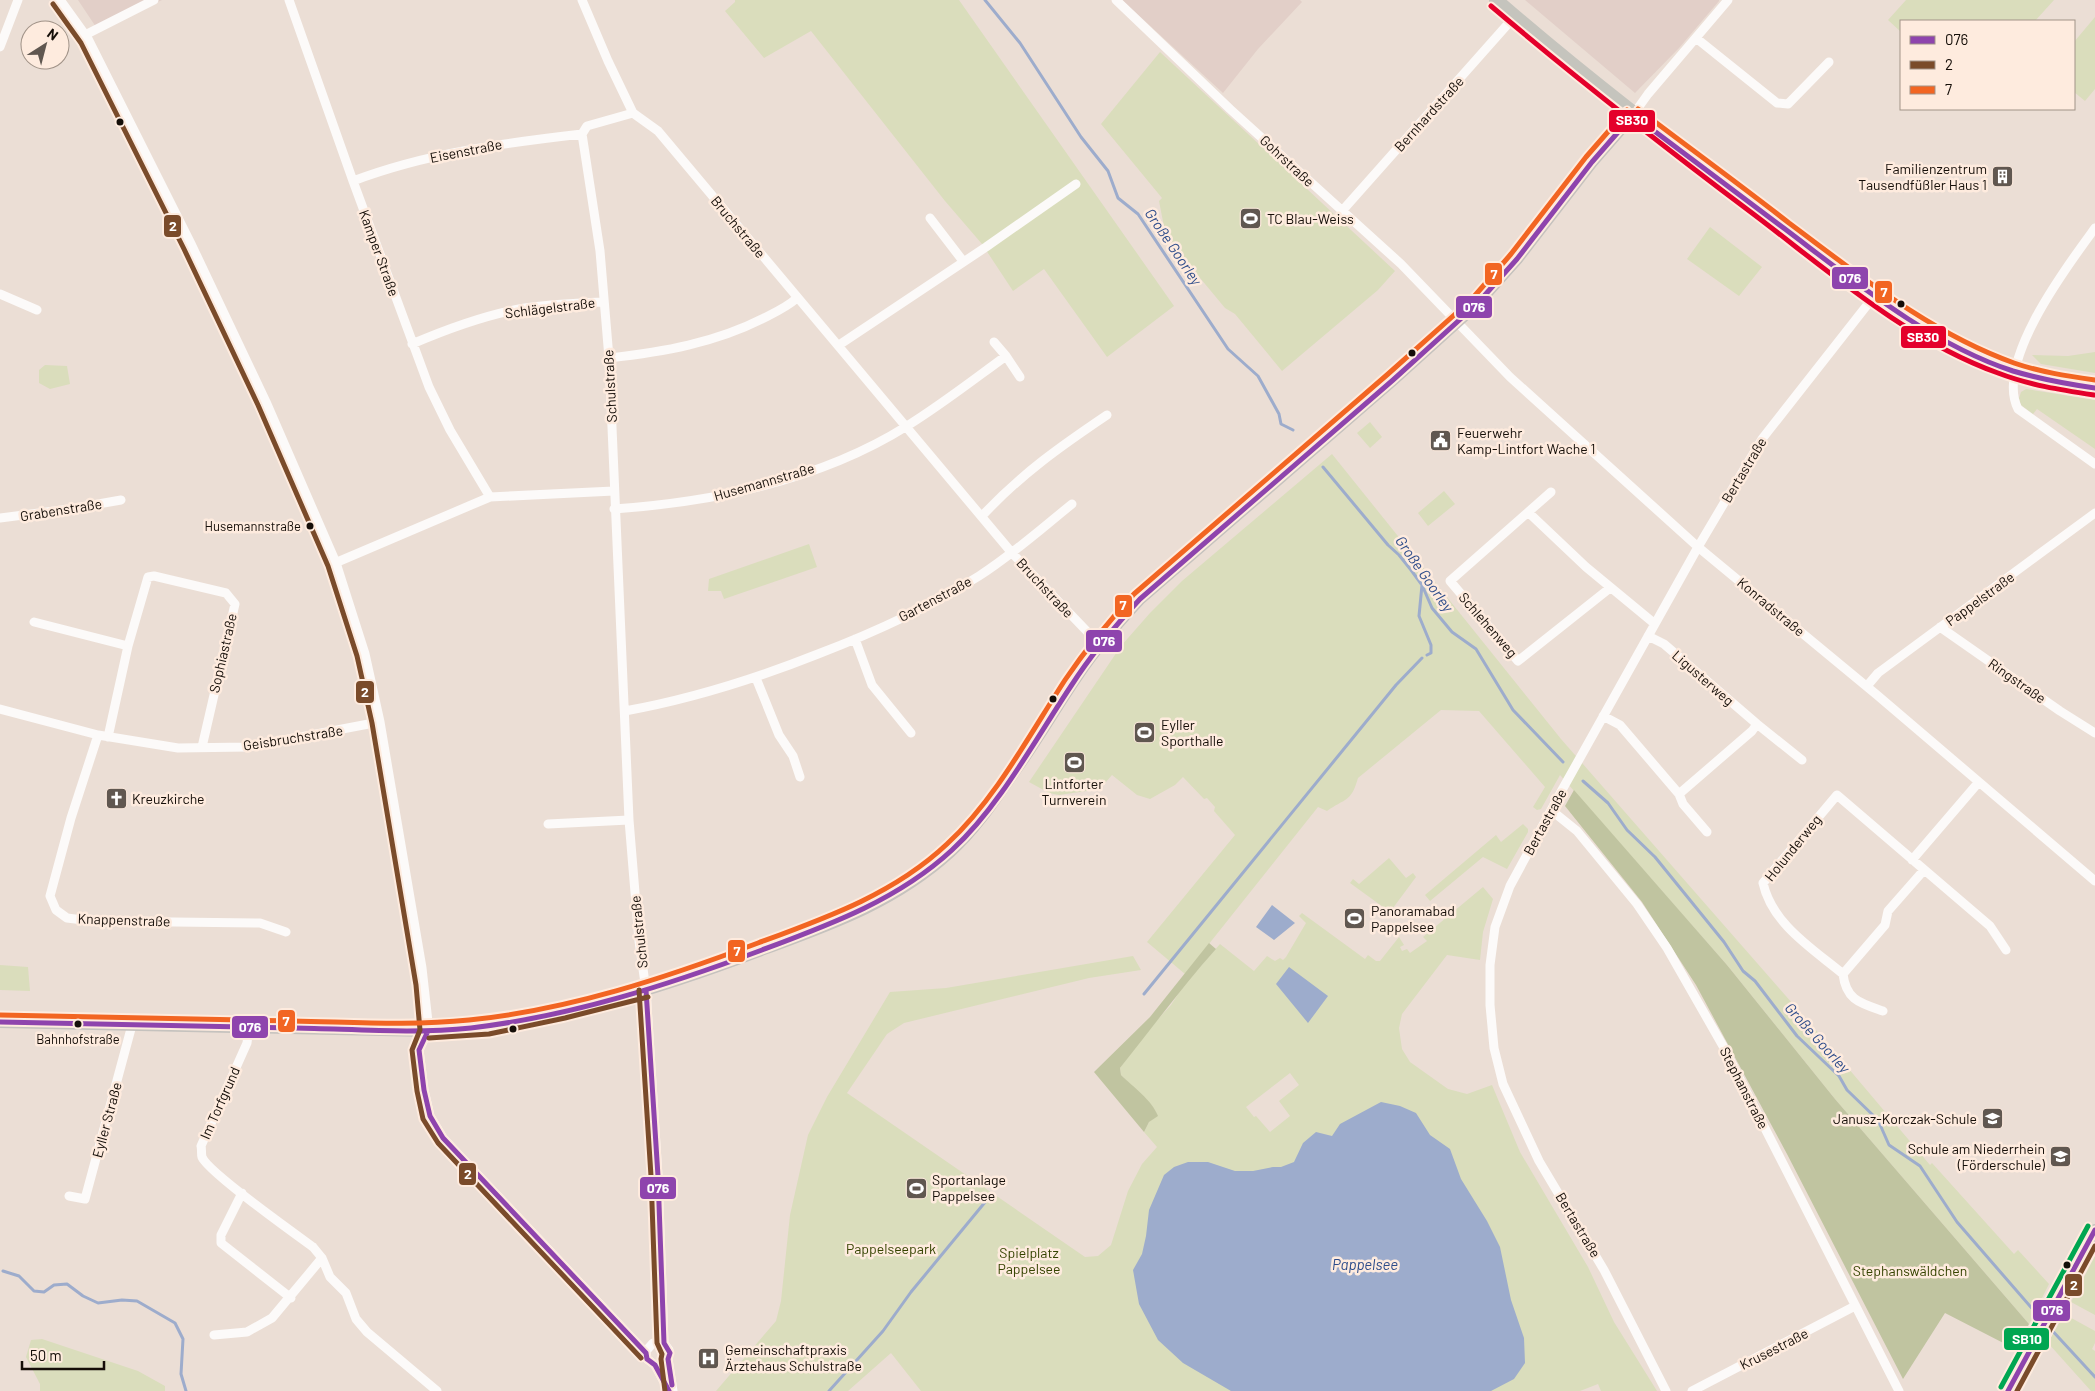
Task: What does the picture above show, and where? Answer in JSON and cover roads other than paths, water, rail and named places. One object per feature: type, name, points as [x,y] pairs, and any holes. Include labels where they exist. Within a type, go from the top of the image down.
[{"type":"main road","points":[[1496,0],[1633,115],[1875,296],[1932,334],[1980,358],[2015,371],[2052,382],[2095,388]]},
{"type":"main road","points":[[0,1022],[428,1031],[487,1027],[563,1011],[646,990],[732,961],[836,922],[860,912],[909,886],[951,852],[971,830],[1001,790],[1100,645],[1140,599],[1457,322],[1502,277],[1614,135],[1633,115]]},
{"type":"main road","points":[[2008,1391],[2095,1230]]},
{"type":"street","points":[[0,47],[18,0]]},
{"type":"street","points":[[59,0],[85,35],[195,255],[265,402],[335,563],[364,654],[379,722],[421,968],[428,1031],[419,1050],[424,1090],[430,1116],[443,1138],[646,1353]]},
{"type":"street","points":[[85,35],[154,0]]},
{"type":"street","name":"Kamper Straße","points":[[289,0],[429,387],[450,430],[490,497]]},
{"type":"street","points":[[582,0],[608,62],[633,113],[587,126],[582,134]]},
{"type":"street","name":"Gohrstraße","points":[[1116,0],[1230,109],[1401,264],[1457,322]]},
{"type":"street","points":[[1633,115],[1728,0]]},
{"type":"street","name":"Bernhardstraße","points":[[1342,212],[1515,16]]},
{"type":"street","points":[[1696,38],[1777,103],[1788,104],[1829,62]]},
{"type":"street","name":"Bruchstraße","points":[[633,113],[658,131],[797,298],[839,344],[1012,553],[1100,645]]},
{"type":"street","name":"Eisenstraße","points":[[353,180],[406,163],[483,146],[582,134]]},
{"type":"street","name":"Schulstraße","points":[[582,134],[600,250],[609,358],[614,509],[629,820],[639,941],[646,990],[658,1176],[664,1343],[669,1350],[668,1359],[673,1391]]},
{"type":"street","points":[[839,344],[986,247],[1076,184]]},
{"type":"street","points":[[930,218],[963,261]]},
{"type":"street","points":[[2095,228],[2046,298],[2021,350],[2015,371],[2014,397],[2018,409],[2095,464]]},
{"type":"street","points":[[0,294],[37,310]]},
{"type":"street","name":"Bertastraße","points":[[1666,1391],[1604,1270],[1524,1132],[1503,1084],[1494,1048],[1490,1005],[1490,965],[1495,927],[1510,886],[1551,810],[1698,547],[1762,439],[1875,296]]},
{"type":"street","points":[[609,358],[660,352],[713,339],[749,325],[789,305],[797,298]]},
{"type":"street","name":"Schlägelstraße","points":[[412,344],[479,319],[519,309],[604,302]]},
{"type":"street","name":"Konradstraße","points":[[1457,322],[1510,377],[1698,547],[1867,686],[1978,783],[2095,881]]},
{"type":"street","points":[[994,342],[1020,377]]},
{"type":"street","points":[[906,427],[1006,356]]},
{"type":"street","points":[[982,516],[1001,496],[1048,455],[1107,415]]},
{"type":"street","name":"Husemannstraße","points":[[614,509],[688,502],[728,494],[792,477],[852,455],[906,427]]},
{"type":"street","points":[[335,563],[490,497],[614,492]]},
{"type":"street","name":"Schlehenweg","points":[[1551,492],[1450,581],[1518,661],[1610,588]]},
{"type":"street","name":"Grabenstraße","points":[[0,518],[53,512],[121,500]]},
{"type":"street","name":"Bruchstraße","points":[[1012,553],[1072,504]]},
{"type":"street","points":[[1529,513],[1579,561],[1655,624]]},
{"type":"street","name":"Pappelstraße","points":[[1867,686],[1878,673],[2095,514]]},
{"type":"street","name":"Gartenstraße","points":[[625,711],[662,705],[756,678],[855,639],[933,604],[1012,553]]},
{"type":"street","name":"Sophiastraße","points":[[108,737],[128,646],[148,577],[154,576],[226,593],[235,604],[202,747]]},
{"type":"street","points":[[34,622],[128,646]]},
{"type":"street","name":"Ringstraße","points":[[1940,628],[2095,733]]},
{"type":"street","name":"Ligusterweg","points":[[1648,636],[1664,644],[1802,760]]},
{"type":"street","points":[[855,639],[872,685],[911,733]]},
{"type":"street","points":[[756,678],[779,735],[794,756],[800,776]]},
{"type":"street","name":"Geisbruchstraße","points":[[0,709],[98,735],[178,748],[248,747],[379,722]]},
{"type":"street","points":[[1604,716],[1620,725],[1679,794],[1683,804],[1707,832]]},
{"type":"street","points":[[1679,794],[1752,731],[1757,724]]},
{"type":"street","name":"Knappenstraße","points":[[98,735],[71,818],[50,896],[56,910],[67,918],[92,921],[260,923],[286,932]]},
{"type":"street","points":[[1912,860],[1978,783]]},
{"type":"street","name":"Holunderweg","points":[[1883,1011],[1860,1003],[1845,989],[1843,974],[1784,925],[1765,894],[1763,883],[1837,795],[1990,926],[2006,950]]},
{"type":"street","name":"Stephanstraße","points":[[1551,810],[1577,831],[1654,927],[1723,1046],[1899,1391]]},
{"type":"street","points":[[548,824],[629,820]]},
{"type":"street","points":[[1843,974],[1885,925],[1888,911],[1924,870]]},
{"type":"street","name":"Eyller Straße","points":[[69,1196],[85,1200],[132,1025]]},
{"type":"street","name":"Im Torfgrund","points":[[249,1026],[247,1043],[202,1146],[202,1157],[207,1164],[242,1193],[312,1247],[322,1258],[330,1276],[346,1293],[356,1318],[367,1332],[437,1391]]},
{"type":"street","points":[[242,1193],[221,1235],[220,1244],[291,1298]]},
{"type":"street","points":[[214,1336],[247,1332],[272,1318],[291,1298],[322,1258]]},
{"type":"street","name":"Krusestraße","points":[[1692,1391],[1855,1306]]},
{"type":"street","points":[[664,1343],[653,1342],[647,1348],[646,1353],[647,1359],[655,1365],[669,1391]]},
{"type":"street","points":[[655,1365],[661,1365],[668,1359]]},
{"type":"water","points":[[1272,905],[1295,923],[1274,940],[1256,927]]},
{"type":"water","points":[[1289,967],[1328,996],[1308,1023],[1276,984]]},
{"type":"water","name":"Pappelsee","points":[[1381,1102],[1400,1106],[1416,1113],[1430,1135],[1450,1149],[1461,1179],[1487,1221],[1500,1247],[1511,1300],[1524,1338],[1525,1363],[1514,1379],[1491,1391],[1231,1391],[1183,1363],[1158,1340],[1139,1304],[1133,1270],[1142,1254],[1149,1210],[1164,1175],[1174,1167],[1188,1162],[1208,1162],[1235,1171],[1253,1171],[1281,1167],[1294,1162],[1303,1143],[1316,1132],[1332,1136],[1340,1124]]},
{"type":"waterway","name":"Große Goorley","points":[[985,0],[1020,43],[1081,137],[1108,171],[1118,198],[1138,214],[1228,349],[1258,376],[1279,414],[1281,424],[1293,430]]},
{"type":"waterway","name":"Große Goorley","points":[[1323,467],[1411,570],[1422,585],[1432,608],[1452,632],[1476,649],[1513,710],[1563,762]]},
{"type":"waterway","points":[[1422,585],[1419,616],[1431,645],[1431,653],[1427,655]]},
{"type":"waterway","points":[[1144,994],[1396,685],[1422,658]]},
{"type":"waterway","name":"Große Goorley","points":[[1583,781],[1608,803],[1627,830],[1655,857],[1724,942],[1743,971],[1755,981],[1797,1036],[1839,1076],[1847,1090],[1878,1120],[1889,1145],[1920,1166],[1957,1222],[2042,1320]]},
{"type":"waterway","points":[[829,1391],[883,1331],[911,1292],[986,1201]]},
{"type":"waterway","points":[[3,1271],[19,1276],[34,1291],[44,1292],[54,1285],[67,1284],[83,1296],[98,1303],[122,1300],[137,1301],[175,1323],[183,1339],[181,1374],[186,1391]]},
{"type":"waterway","points":[[2048,1326],[2095,1377]]},
{"type":"place","name":"Familienzentrum Tausendfüßler Haus 1","points":[[2003,177]]},
{"type":"place","name":"TC Blau-Weiss","points":[[1251,219]]},
{"type":"place","name":"Feuerwehr Kamp-Lintfort Wache 1","points":[[1441,441]]},
{"type":"place","name":"Husemannstraße","points":[[310,526]]},
{"type":"place","name":"Eyller Sporthalle","points":[[1145,733]]},
{"type":"place","name":"Lintforter Turnverein","points":[[1074,762]]},
{"type":"place","name":"Kreuzkirche","points":[[116,799]]},
{"type":"place","name":"Panoramabad Pappelsee","points":[[1355,919]]},
{"type":"place","name":"Bahnhofstraße","points":[[78,1024]]},
{"type":"place","name":"Janusz-Korczak-Schule","points":[[1993,1119]]},
{"type":"place","name":"Schule am Niederrhein (Förderschule)","points":[[2061,1157]]},
{"type":"place","name":"Sportanlage Pappelsee","points":[[916,1188]]},
{"type":"place","name":"Gemeinschaftpraxis Ärztehaus Schulstraße","points":[[709,1358]]},
{"type":"park label","name":"Pappelseepark","points":[[891,1249]]},
{"type":"park label","name":"Spielplatz Pappelsee","points":[[1029,1262]]},
{"type":"park label","name":"Stephanswäldchen","points":[[1910,1271]]}]
